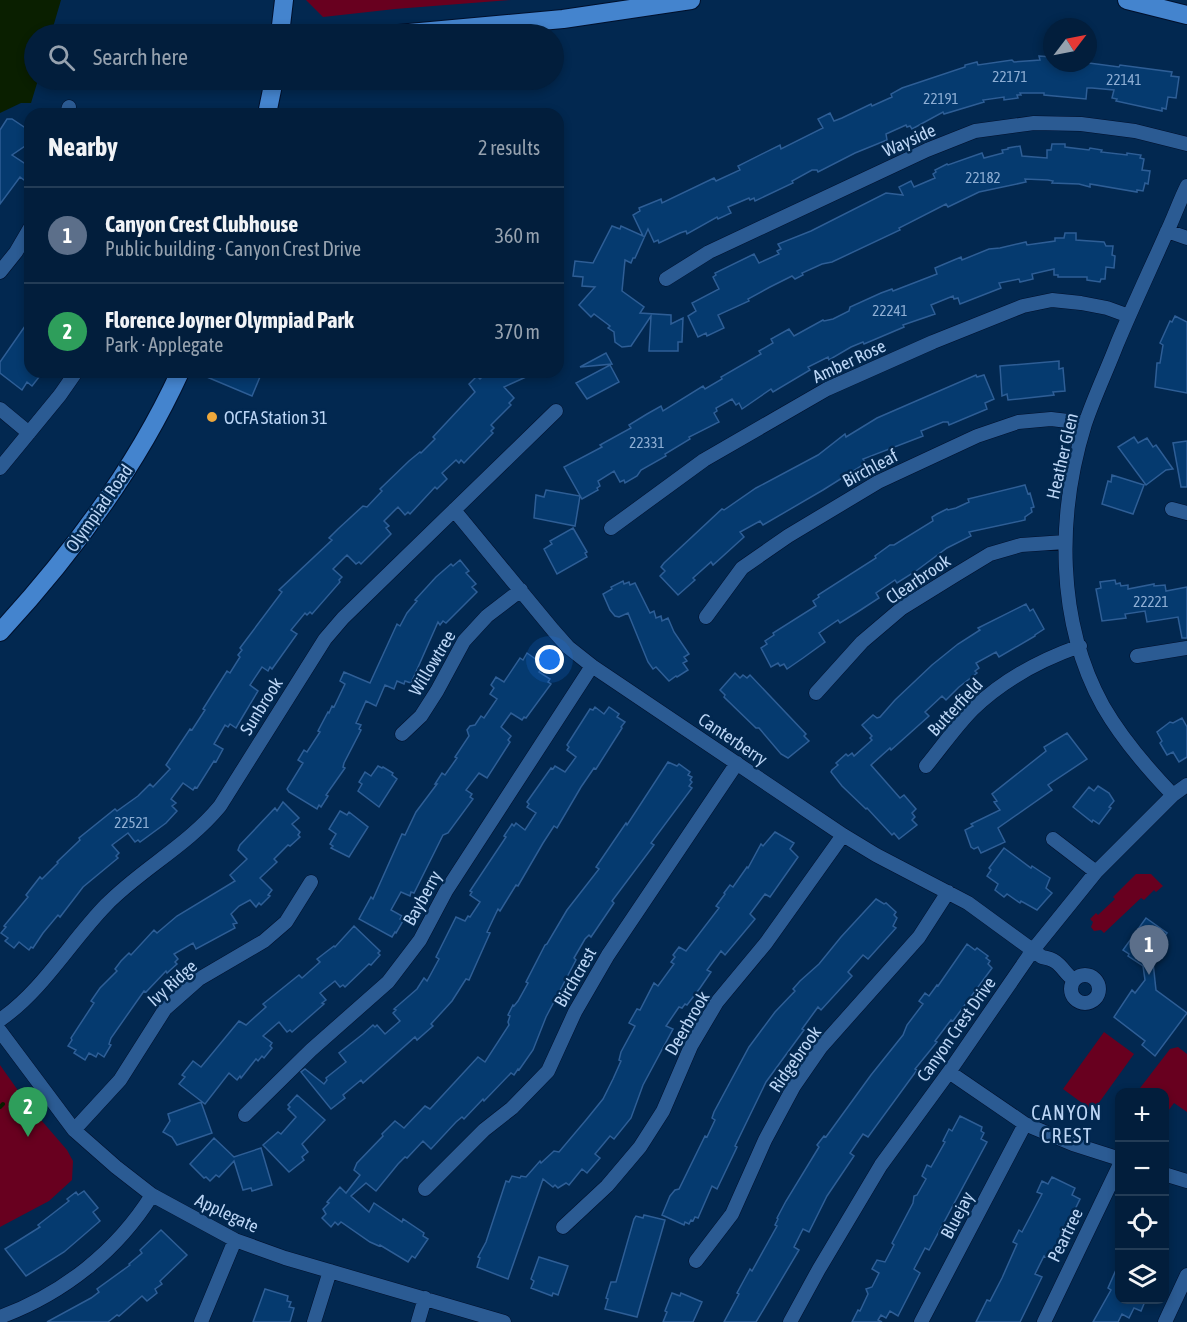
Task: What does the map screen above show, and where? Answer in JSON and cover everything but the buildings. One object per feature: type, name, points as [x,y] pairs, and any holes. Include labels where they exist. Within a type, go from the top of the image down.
[{"type":"main road","points":[[281,24],[284,0]]},
{"type":"main road","points":[[508,24],[563,19],[692,0]]},
{"type":"main road","points":[[1127,0],[1187,15]]},
{"type":"main road","points":[[268,108],[272,90]]},
{"type":"main road","name":"Olympiad Road","points":[[0,632],[67,554],[124,475],[177,378]]},
{"type":"street","name":"Wayside","points":[[666,279],[709,252],[927,150],[975,131],[1034,123],[1081,124],[1135,131],[1187,144]]},
{"type":"street","name":"Heather Glen","points":[[1173,795],[1120,732],[1090,680],[1071,615],[1065,542],[1069,489],[1085,423],[1129,316],[1187,186]]},
{"type":"street","points":[[1167,231],[1187,238]]},
{"type":"street","points":[[0,272],[24,238]]},
{"type":"street","name":"Amber Rose","points":[[611,528],[704,460],[827,389],[953,334],[1023,306],[1052,300],[1107,308],[1129,316]]},
{"type":"street","points":[[0,468],[71,378]]},
{"type":"street","points":[[0,408],[29,433]]},
{"type":"street","name":"Sunbrook","points":[[0,1020],[15,1009],[29,994],[108,904],[208,820],[220,806],[326,639],[343,618],[556,411]]},
{"type":"street","name":"Birchleaf","points":[[706,617],[742,568],[788,536],[878,482],[977,436],[1018,422],[1051,419],[1085,423]]},
{"type":"street","points":[[1172,509],[1187,513]]},
{"type":"street","name":"Canterberry","points":[[454,510],[553,630],[592,666],[843,835],[968,903],[1038,953],[1046,965],[1062,977],[1072,979]]},
{"type":"street","name":"Clearbrook","points":[[816,693],[862,642],[902,608],[957,574],[990,554],[1021,545],[1065,542]]},
{"type":"street","name":"Willowtree","points":[[402,734],[421,716],[438,691],[464,641],[487,616],[521,590]]},
{"type":"street","name":"Butterfield","points":[[926,766],[972,711],[998,687],[1031,665],[1080,646]]},
{"type":"street","points":[[1137,656],[1187,648]]},
{"type":"street","name":"Bayberry","points":[[245,1115],[311,1050],[388,982],[420,940],[446,891],[592,666]]},
{"type":"street","name":"Birchcrest","points":[[425,1189],[548,1071],[574,1012],[608,955],[737,763]]},
{"type":"street","name":"Canyon Crest Drive","points":[[790,1322],[881,1165],[1096,872],[1173,795],[1187,785]]},
{"type":"street","name":"Deerbrook","points":[[563,1227],[607,1186],[640,1147],[663,1111],[691,1046],[717,1002],[766,943],[843,835]]},
{"type":"street","points":[[1053,839],[1096,872]]},
{"type":"street","name":"Ivy Ridge","points":[[74,1130],[120,1080],[165,1009],[199,980],[264,941],[286,922],[311,882]]},
{"type":"street","name":"Ridgebrook","points":[[696,1262],[732,1214],[765,1140],[794,1086],[814,1057],[919,937],[948,892]]},
{"type":"street","name":"Applegate","points":[[0,1031],[74,1130],[152,1195],[235,1240],[285,1258],[504,1322]]},
{"type":"street","points":[[949,1072],[1025,1124],[1073,1144],[1115,1158]]},
{"type":"street","name":"Bluejay","points":[[921,1322],[1025,1124]]},
{"type":"street","name":"Peartree","points":[[1044,1322],[1115,1172]]},
{"type":"street","points":[[1169,1176],[1187,1181]]},
{"type":"street","points":[[0,1317],[34,1303],[84,1270],[127,1231],[152,1195]]},
{"type":"street","points":[[201,1322],[235,1240]]},
{"type":"street","points":[[314,1322],[330,1271]]},
{"type":"street","points":[[1166,1322],[1187,1275]]},
{"type":"street","points":[[418,1322],[425,1299]]},
{"type":"shaded area","points":[[0,0],[61,0],[54,24],[24,24],[24,90],[35,90],[31,103],[21,103],[0,113]]},
{"type":"shaded area","points":[[306,0],[511,0],[323,17]]},
{"type":"shaded area","points":[[1136,874],[1151,874],[1163,886],[1156,892],[1154,890],[1144,900],[1141,898],[1104,933],[1101,930],[1094,931],[1091,927],[1093,922],[1090,919],[1096,913],[1098,915],[1115,899],[1113,897]]},
{"type":"shaded area","points":[[1104,1032],[1134,1054],[1093,1111],[1063,1089]]},
{"type":"shaded area","points":[[1178,1047],[1187,1054],[1187,1112],[1174,1103],[1169,1110],[1169,1088],[1140,1088],[1170,1049]]},
{"type":"shaded area","points":[[0,1065],[29,1106],[67,1150],[73,1161],[72,1180],[49,1201],[0,1227]]},
{"type":"waterway","points":[[0,1107],[3,1104]]},
{"type":"place","name":"OCFA Station 31","points":[[212,417]]},
{"type":"place","name":"Canyon Crest Clubhouse","points":[[1149,975]]},
{"type":"place","name":"Florence Joyner Olympiad Park","points":[[28,1137]]},
{"type":"district","name":"CANYON CREST","points":[[1067,1124]]}]
